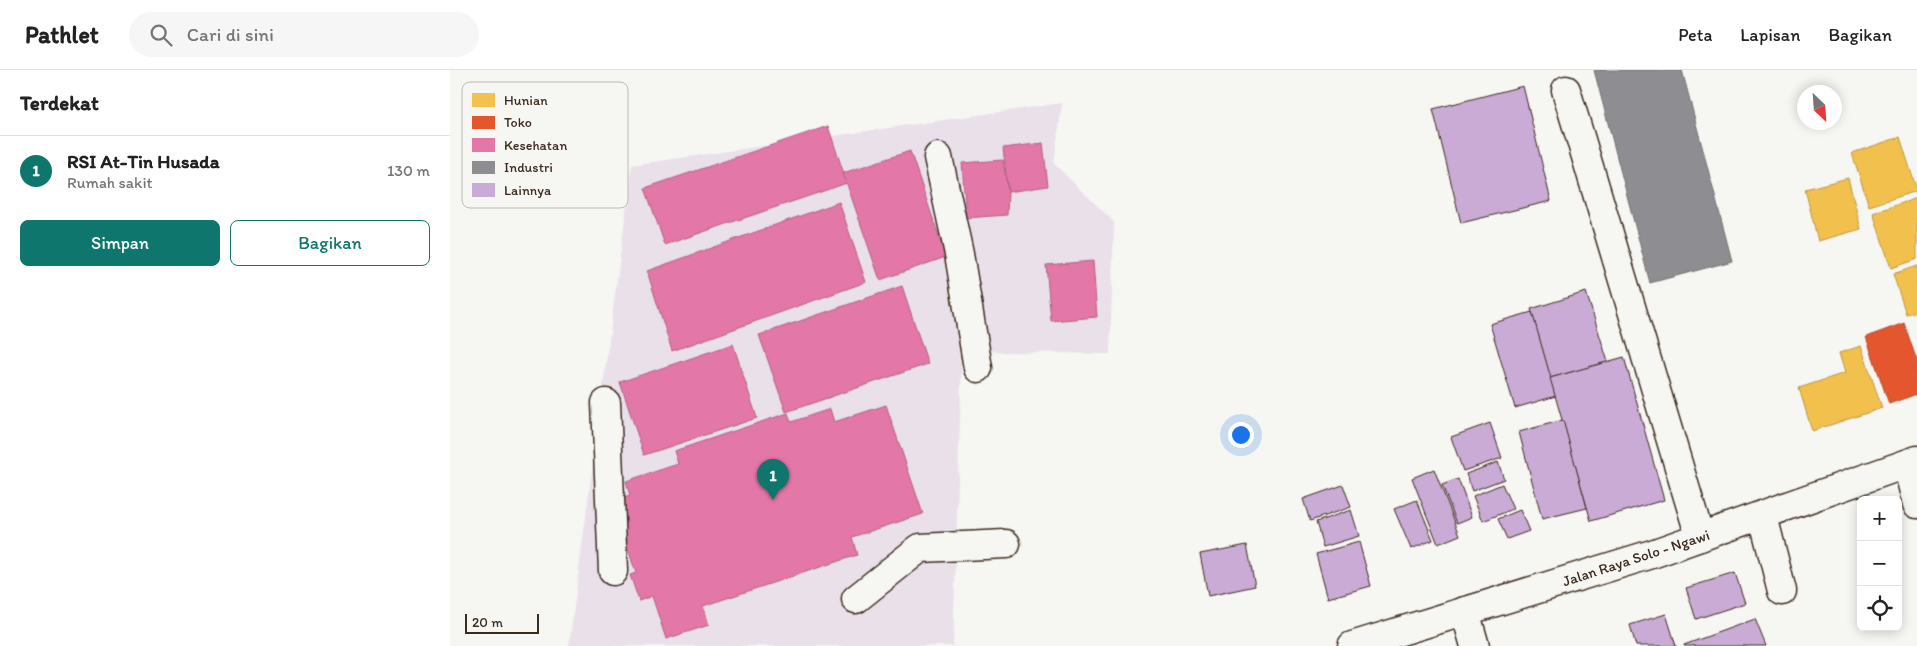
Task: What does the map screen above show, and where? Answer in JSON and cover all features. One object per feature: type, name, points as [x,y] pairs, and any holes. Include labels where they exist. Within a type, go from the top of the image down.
[{"type":"main road","points":[[1566,90],[1700,537]]},
{"type":"main road","points":[[938,157],[959,254],[978,368]]},
{"type":"main road","points":[[606,403],[613,571]]},
{"type":"main road","points":[[1912,462],[1917,504]]},
{"type":"main road","name":"Jalan Raya Solo - Ngawi","points":[[1353,646],[1652,554],[1912,462]]},
{"type":"main road","points":[[1763,516],[1782,591]]},
{"type":"main road","points":[[856,599],[920,548],[1006,544]]},
{"type":"main road","points":[[1465,612],[1475,646]]},
{"type":"shaded area","points":[[1062,103],[1054,164],[1114,222],[1110,354],[962,351],[953,646],[569,646],[626,208],[628,208],[632,165]]},
{"type":"building: Hunian","points":[[1900,137],[1917,191],[1869,206],[1852,153]]},
{"type":"building: Hunian","points":[[1848,178],[1861,229],[1818,241],[1805,189]]},
{"type":"building: Hunian","points":[[1917,198],[1917,259],[1891,268],[1873,213]]},
{"type":"building: Hunian","points":[[1917,266],[1917,311],[1906,314],[1893,274]]},
{"type":"building: Hunian","points":[[1861,346],[1882,408],[1812,431],[1799,388],[1845,373],[1839,353]]},
{"type":"building: Toko","points":[[1904,323],[1917,361],[1917,394],[1889,404],[1866,337]]},
{"type":"building: Kesehatan","points":[[828,126],[847,183],[665,245],[645,188]]},
{"type":"building: Kesehatan","points":[[1043,143],[1048,186],[1008,192],[1003,148]]},
{"type":"building: Kesehatan","points":[[910,151],[946,257],[880,280],[843,173]]},
{"type":"building: Kesehatan","points":[[1003,160],[1008,192],[1007,215],[966,218],[962,163]]},
{"type":"building: Kesehatan","points":[[839,202],[866,282],[672,351],[647,271]]},
{"type":"building: Kesehatan","points":[[1093,261],[1097,317],[1051,321],[1046,265]]},
{"type":"building: Kesehatan","points":[[902,286],[928,364],[786,412],[759,335]]},
{"type":"building: Kesehatan","points":[[733,344],[757,418],[644,455],[620,382]]},
{"type":"building: Kesehatan","points":[[886,405],[923,514],[852,537],[857,555],[703,606],[709,625],[666,639],[652,596],[639,601],[630,575],[636,573],[612,502],[630,496],[626,481],[678,464],[674,451],[788,413],[791,422],[830,409],[834,422]]},
{"type":"building: Industri","points":[[1594,70],[1682,70],[1732,261],[1650,283]]},
{"type":"building: Lainnya","points":[[1523,86],[1551,201],[1461,223],[1433,109]]},
{"type":"building: Lainnya","points":[[1586,292],[1608,362],[1550,378],[1531,309]]},
{"type":"building: Lainnya","points":[[1532,312],[1556,396],[1515,408],[1490,324]]},
{"type":"building: Lainnya","points":[[1624,357],[1664,500],[1591,521],[1550,378]]},
{"type":"building: Lainnya","points":[[1563,420],[1587,508],[1542,519],[1519,432]]},
{"type":"building: Lainnya","points":[[1490,423],[1502,458],[1463,471],[1451,437]]},
{"type":"building: Lainnya","points":[[1498,462],[1504,479],[1472,491],[1466,474]]},
{"type":"building: Lainnya","points":[[1434,469],[1460,535],[1438,544],[1412,478]]},
{"type":"building: Lainnya","points":[[1458,479],[1472,517],[1457,523],[1442,485]]},
{"type":"building: Lainnya","points":[[1502,484],[1513,509],[1483,521],[1473,496]]},
{"type":"building: Lainnya","points":[[1343,485],[1351,507],[1310,521],[1303,499]]},
{"type":"building: Lainnya","points":[[1417,500],[1433,540],[1411,549],[1394,509]]},
{"type":"building: Lainnya","points":[[1351,510],[1359,536],[1323,547],[1316,522]]},
{"type":"building: Lainnya","points":[[1520,510],[1529,531],[1507,539],[1498,519]]},
{"type":"building: Lainnya","points":[[1359,542],[1371,586],[1328,598],[1316,554]]},
{"type":"building: Lainnya","points":[[1247,545],[1255,586],[1208,596],[1200,554]]},
{"type":"building: Lainnya","points":[[1735,573],[1745,603],[1696,619],[1686,588]]},
{"type":"building: Lainnya","points":[[1666,614],[1676,646],[1636,646],[1630,625]]},
{"type":"building: Lainnya","points":[[1755,619],[1766,646],[1684,646],[1684,645]]},
{"type":"place","name":"RSI At-Tin Husada","points":[[773,500]]}]
